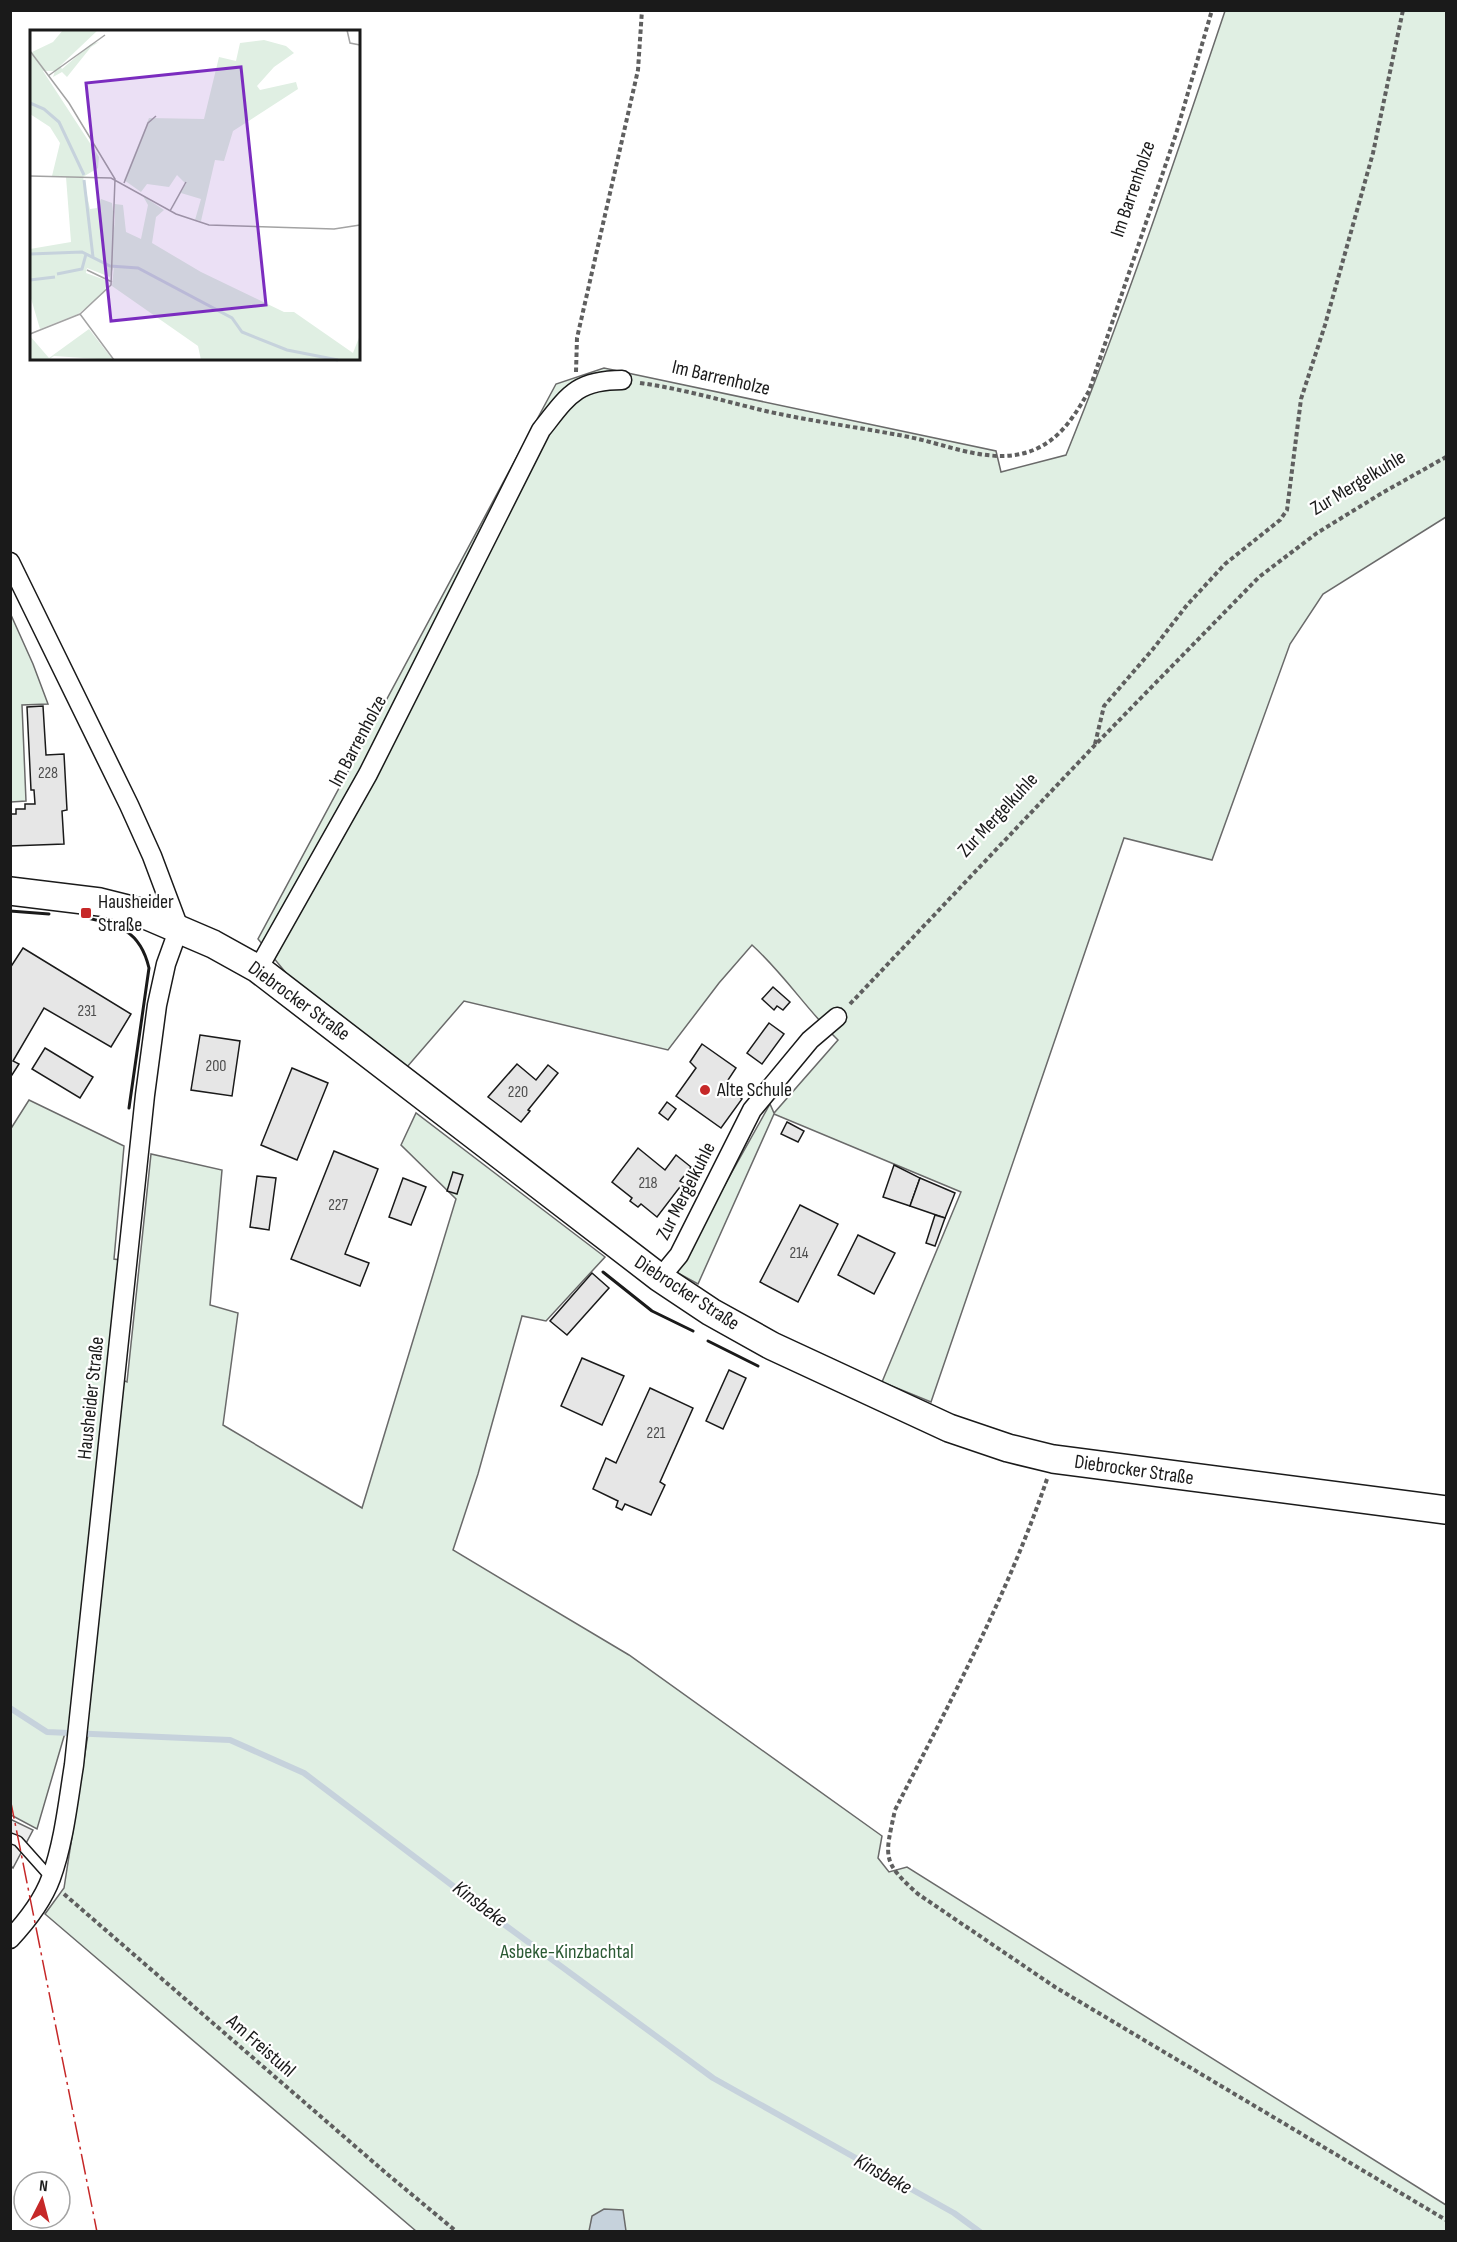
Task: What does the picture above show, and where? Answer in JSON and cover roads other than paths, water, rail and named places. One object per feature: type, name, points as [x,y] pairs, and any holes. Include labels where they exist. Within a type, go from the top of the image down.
[{"type":"main road","name":"Diebrocker Straße","points":[[10,891],[100,902],[136,911],[213,944],[258,969],[660,1278],[711,1312],[772,1346],[949,1428],[1008,1448],[1053,1459],[1446,1510]]},
{"type":"street","name":"Im Barrenholze","points":[[258,969],[368,774],[541,430],[569,395],[603,380],[622,380]]},
{"type":"street","points":[[10,562],[129,805],[152,856],[179,928]]},
{"type":"street","name":"Hausheider Straße","points":[[10,1940],[38,1904],[51,1878],[62,1835],[74,1765],[147,1083],[157,1005],[166,964],[179,928]]},
{"type":"street","name":"Zur Mergelkuhle","points":[[660,1278],[679,1255],[752,1110],[810,1040],[837,1017]]},
{"type":"lane","points":[[10,1838],[18,1841],[51,1878]]},
{"type":"waterway","name":"Kinsbeke","points":[[10,1708],[47,1732],[230,1740],[304,1773],[490,1914],[713,2078],[954,2213],[980,2232]]},
{"type":"place","name":"Hausheider Straße","points":[[86,913]]},
{"type":"place","name":"Alte Schule","points":[[705,1090]]},
{"type":"park label","name":"Asbeke-Kinzbachtal","points":[[567,1952]]}]
